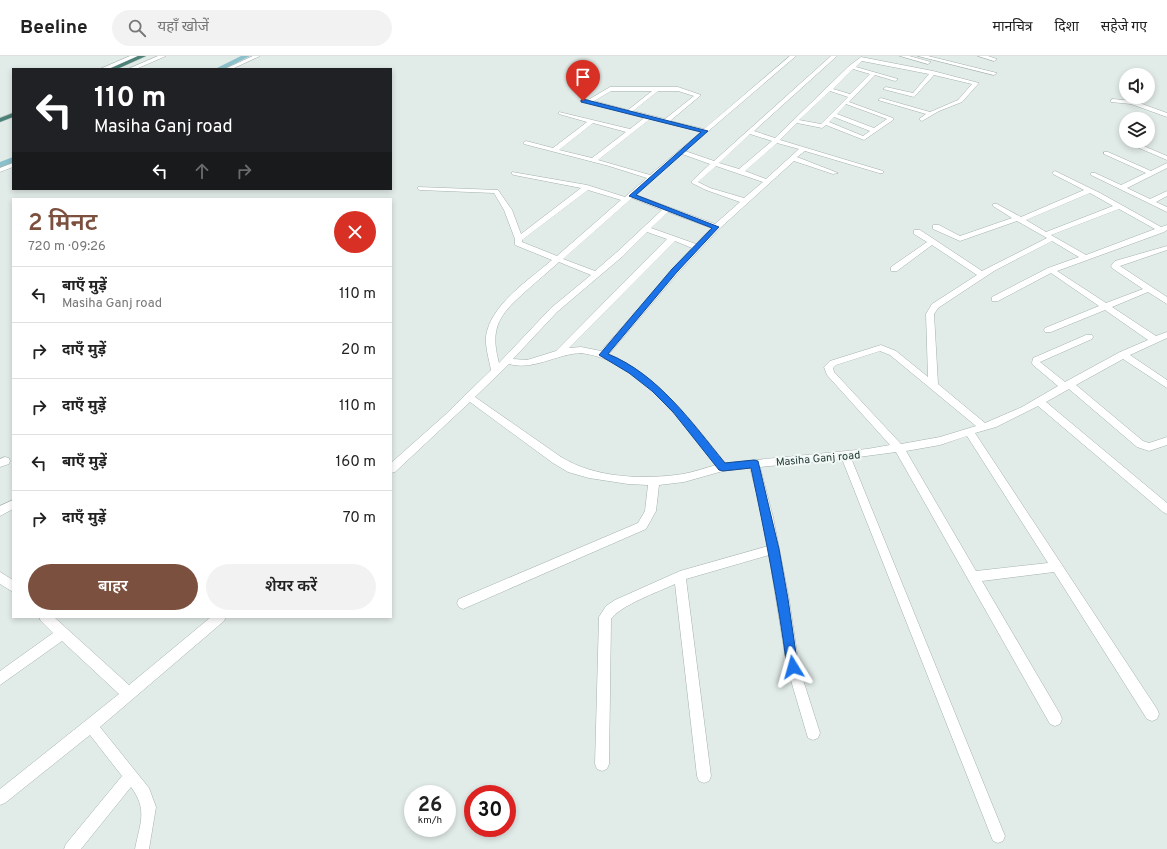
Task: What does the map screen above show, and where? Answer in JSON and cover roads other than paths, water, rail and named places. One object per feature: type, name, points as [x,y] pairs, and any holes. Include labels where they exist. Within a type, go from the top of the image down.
[{"type":"highway","points":[[114,68],[143,56]]},
{"type":"highway","points":[[125,68],[154,56]]},
{"type":"highway","points":[[0,114],[12,109]]},
{"type":"highway","points":[[0,120],[12,115]]},
{"type":"street","points":[[105,68],[135,56]]},
{"type":"street","points":[[133,68],[163,56]]},
{"type":"street","points":[[230,68],[257,56]]},
{"type":"street","points":[[496,370],[489,344],[494,321],[503,307],[705,131],[794,56]]},
{"type":"street","points":[[822,56],[833,57]]},
{"type":"street","points":[[902,56],[972,72]]},
{"type":"street","points":[[921,56],[996,71],[942,56]]},
{"type":"street","points":[[981,56],[994,59]]},
{"type":"street","points":[[745,201],[694,183],[714,163],[833,57]]},
{"type":"street","points":[[740,172],[776,141],[828,89],[860,60],[865,59],[976,83],[969,89],[960,101],[922,119]]},
{"type":"street","points":[[851,67],[895,79]]},
{"type":"street","points":[[795,121],[819,126],[825,123],[874,73]]},
{"type":"street","points":[[886,89],[914,95],[933,73]]},
{"type":"street","points":[[666,121],[698,95],[681,90],[610,89],[586,102],[705,131]]},
{"type":"street","points":[[828,89],[852,96]]},
{"type":"street","points":[[629,112],[656,90]]},
{"type":"street","points":[[881,100],[931,114]]},
{"type":"street","points":[[1113,101],[1132,102],[1167,115]]},
{"type":"street","points":[[825,123],[864,138],[891,118],[845,102]]},
{"type":"street","points":[[561,113],[630,131]]},
{"type":"street","points":[[833,115],[875,131]]},
{"type":"street","points":[[593,160],[649,117]]},
{"type":"street","points":[[553,150],[592,121]]},
{"type":"street","points":[[749,132],[881,172]]},
{"type":"street","points":[[526,144],[593,160],[652,178]]},
{"type":"street","points":[[1144,148],[1166,157]]},
{"type":"street","points":[[603,355],[675,271],[716,227],[803,149]]},
{"type":"street","points":[[681,152],[767,181]]},
{"type":"street","points":[[1106,153],[1151,173]]},
{"type":"street","points":[[793,158],[835,173]]},
{"type":"street","points":[[0,170],[12,165]]},
{"type":"street","points":[[1121,188],[1167,165]]},
{"type":"street","points":[[514,173],[587,187],[629,198],[667,209],[716,227]]},
{"type":"street","points":[[1055,173],[1164,228]]},
{"type":"street","points":[[1093,174],[1167,210]]},
{"type":"street","points":[[519,239],[587,187]]},
{"type":"street","points":[[420,188],[496,192],[508,210],[519,239],[518,243],[521,246],[596,274]]},
{"type":"street","points":[[936,227],[960,239],[1020,219],[1090,190]]},
{"type":"street","points":[[1137,202],[1167,193]]},
{"type":"street","points":[[995,205],[1086,258]]},
{"type":"street","points":[[933,385],[930,314],[935,306],[982,275],[1050,236],[1120,207],[1129,205]]},
{"type":"street","points":[[392,468],[470,397],[554,310],[667,209]]},
{"type":"street","points":[[995,299],[1051,270],[1164,228]]},
{"type":"street","points":[[646,229],[697,247]]},
{"type":"street","points":[[917,232],[982,275]]},
{"type":"street","points":[[559,353],[673,239]]},
{"type":"street","points":[[894,269],[932,242]]},
{"type":"street","points":[[1167,248],[1118,263],[1115,266],[1167,301]]},
{"type":"street","points":[[1051,270],[1156,340]]},
{"type":"street","points":[[1048,330],[1149,289]]},
{"type":"street","name":"Masiha Ganj road","points":[[470,397],[557,460],[572,469],[589,474],[628,480],[654,481],[684,478],[723,467],[867,454],[940,441],[993,424],[1067,386],[1123,354],[1167,335]]},
{"type":"street","points":[[1089,337],[1036,360],[1036,362],[1039,366],[1067,386],[1140,444],[1149,447],[1167,441]]},
{"type":"street","points":[[984,427],[893,353],[881,348],[833,363],[828,367],[830,373],[899,448],[1055,719]]},
{"type":"street","points":[[507,360],[518,363],[559,353],[581,350],[603,355],[615,360],[654,388],[676,409],[723,467]]},
{"type":"street","points":[[1123,354],[1167,385]]},
{"type":"street","points":[[1039,401],[1167,509]]},
{"type":"street","points":[[969,432],[1152,714]]},
{"type":"street","points":[[845,455],[998,836]]},
{"type":"street","points":[[754,464],[774,549],[793,667],[813,733]]},
{"type":"street","points":[[463,603],[642,526],[650,514],[654,481]]},
{"type":"street","points":[[0,511],[12,505]]},
{"type":"street","points":[[602,764],[605,617],[610,610],[619,604],[680,576],[774,549]]},
{"type":"street","points":[[973,577],[1056,567]]},
{"type":"street","points":[[680,576],[704,776]]},
{"type":"street","points":[[0,577],[12,586]]},
{"type":"street","points":[[47,618],[129,694]]},
{"type":"street","points":[[1,795],[91,726],[219,618]]},
{"type":"street","points":[[0,679],[63,633]]},
{"type":"street","points":[[91,726],[144,793],[149,807],[142,849]]},
{"type":"street","points":[[71,849],[130,777]]},
{"type":"waterway","points":[[220,68],[247,56]]},
{"type":"waterway","points":[[0,165],[12,160]]}]
